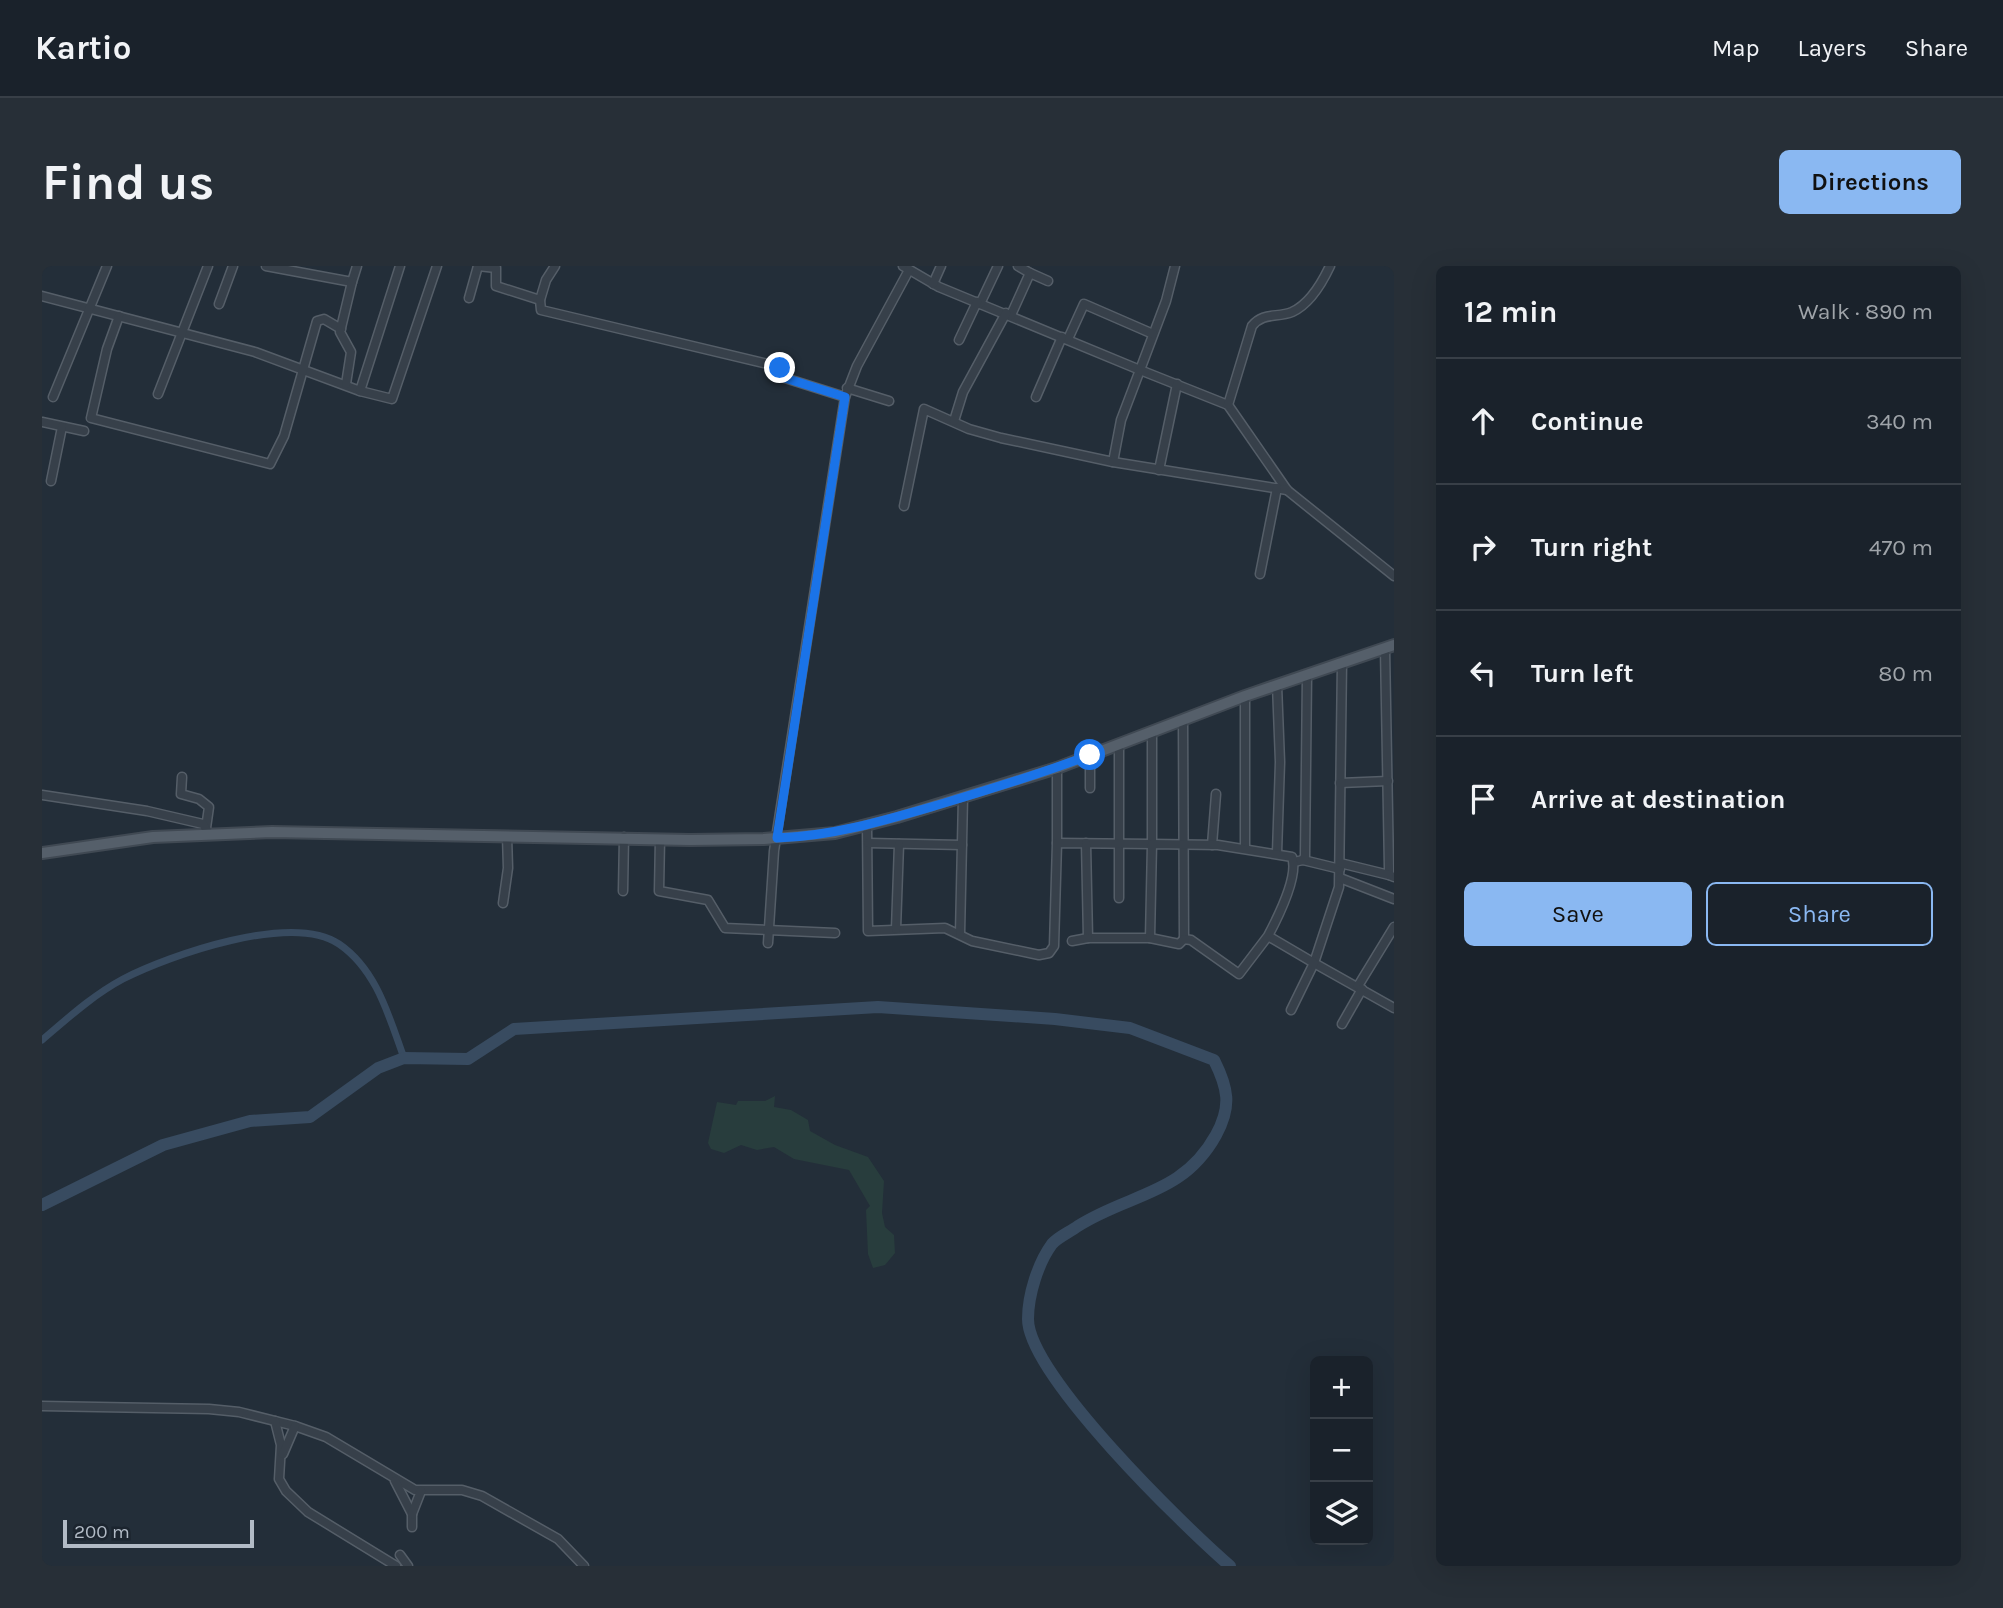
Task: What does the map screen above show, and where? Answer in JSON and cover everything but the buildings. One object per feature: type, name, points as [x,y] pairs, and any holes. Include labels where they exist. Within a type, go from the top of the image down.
[{"type":"main road","points":[[42,853],[208,831],[660,839],[777,838],[835,833],[867,826],[1056,768],[1245,696],[1390,647]]},
{"type":"street","points":[[52,397],[107,266]]},
{"type":"street","points":[[158,394],[208,266]]},
{"type":"street","points":[[219,304],[233,266]]},
{"type":"street","points":[[267,266],[352,282]]},
{"type":"street","points":[[346,384],[351,352],[341,336],[341,329],[357,266]]},
{"type":"street","points":[[360,391],[400,266]]},
{"type":"street","points":[[42,296],[183,333],[304,369],[360,391],[392,400],[437,266]]},
{"type":"street","points":[[469,299],[478,266],[496,268],[496,286],[537,299]]},
{"type":"street","points":[[555,266],[537,299],[541,310],[776,366],[785,378],[888,401]]},
{"type":"street","points":[[933,284],[941,266]]},
{"type":"street","points":[[959,340],[998,266]]},
{"type":"street","points":[[1018,266],[1048,281]]},
{"type":"street","points":[[1113,462],[1121,420],[1175,266]]},
{"type":"street","points":[[1228,405],[1252,326],[1259,317],[1291,312],[1302,305],[1322,283],[1330,266]]},
{"type":"street","points":[[768,943],[777,838],[846,392],[906,268],[933,284],[1228,405],[1287,490],[1394,576]]},
{"type":"street","points":[[954,421],[963,392],[1030,273]]},
{"type":"street","points":[[1036,397],[1084,304],[1153,334]]},
{"type":"street","points":[[119,316],[92,406],[91,418],[270,464],[284,436],[317,321],[324,319],[341,329]]},
{"type":"street","points":[[1159,470],[1177,384]]},
{"type":"street","points":[[904,506],[922,410],[926,409],[969,429],[1001,438],[1113,462],[1287,490]]},
{"type":"street","points":[[42,422],[84,431]]},
{"type":"street","points":[[51,481],[62,427]]},
{"type":"street","points":[[1260,573],[1277,488]]},
{"type":"street","points":[[1057,843],[1119,842],[1245,848],[1290,855],[1298,861],[1340,870],[1392,876],[1390,647]]},
{"type":"street","points":[[1291,1010],[1314,963],[1334,909],[1340,870],[1342,662]]},
{"type":"street","points":[[1184,939],[1198,943],[1238,975],[1268,936],[1282,911],[1298,861],[1306,856],[1307,675]]},
{"type":"street","points":[[1277,685],[1280,762],[1277,853]]},
{"type":"street","points":[[1245,696],[1245,848]]},
{"type":"street","points":[[1072,941],[1088,938],[1150,938],[1179,944],[1184,939],[1183,719]]},
{"type":"street","points":[[1150,938],[1152,732]]},
{"type":"street","points":[[1119,744],[1119,898]]},
{"type":"street","points":[[1090,755],[1090,788]]},
{"type":"street","points":[[867,826],[867,929],[871,932],[927,927],[954,930],[972,941],[1039,955],[1052,951],[1057,843],[1056,768]]},
{"type":"street","points":[[182,776],[181,793],[199,799],[209,807],[208,831]]},
{"type":"street","points":[[1340,783],[1390,780]]},
{"type":"street","points":[[1212,845],[1216,794]]},
{"type":"street","points":[[42,795],[147,811],[203,824],[208,831]]},
{"type":"street","points":[[960,934],[963,797]]},
{"type":"street","points":[[503,903],[508,868],[507,835]]},
{"type":"street","points":[[623,891],[624,837]]},
{"type":"street","points":[[660,839],[661,893],[708,900],[725,928],[746,932],[771,930],[835,933]]},
{"type":"street","points":[[868,843],[962,845]]},
{"type":"street","points":[[1086,843],[1088,938]]},
{"type":"street","points":[[896,929],[899,845]]},
{"type":"street","points":[[1340,870],[1394,899]]},
{"type":"street","points":[[1342,1024],[1394,927]]},
{"type":"street","points":[[1268,936],[1394,1007]]},
{"type":"street","points":[[42,1406],[209,1409],[295,1426],[326,1437],[421,1491],[461,1490],[482,1496],[558,1539],[584,1566]]},
{"type":"street","points":[[275,1422],[281,1457],[279,1479],[308,1512],[396,1566]]},
{"type":"street","points":[[281,1457],[295,1426]]},
{"type":"street","points":[[394,1478],[412,1514]]},
{"type":"street","points":[[412,1527],[412,1514],[421,1491]]},
{"type":"street","points":[[400,1555],[408,1566]]},
{"type":"green space","points":[[775,1096],[774,1107],[791,1110],[808,1120],[810,1131],[835,1145],[868,1157],[884,1181],[882,1213],[885,1227],[894,1235],[895,1253],[885,1265],[873,1268],[868,1254],[866,1210],[870,1206],[849,1170],[794,1159],[774,1147],[757,1150],[741,1145],[724,1153],[711,1149],[708,1143],[717,1102],[736,1105],[738,1101],[765,1101]]},
{"type":"waterway","points":[[42,1040],[101,992],[144,969],[231,940],[292,933],[318,935],[339,944],[363,967],[380,995],[404,1058]]},
{"type":"waterway","points":[[42,1205],[163,1145],[250,1121],[310,1117],[378,1068],[404,1058],[468,1059],[514,1029],[878,1007],[1055,1019],[1130,1028],[1214,1060],[1226,1097],[1221,1125],[1203,1155],[1188,1170],[1154,1191],[1098,1215],[1055,1241],[1042,1260],[1035,1280],[1028,1319],[1035,1344],[1053,1376],[1080,1411],[1146,1485],[1230,1566]]},
{"type":"route","points":[[780,368],[785,378],[845,397],[777,838],[835,833],[867,826],[1002,786],[1090,755]]}]
